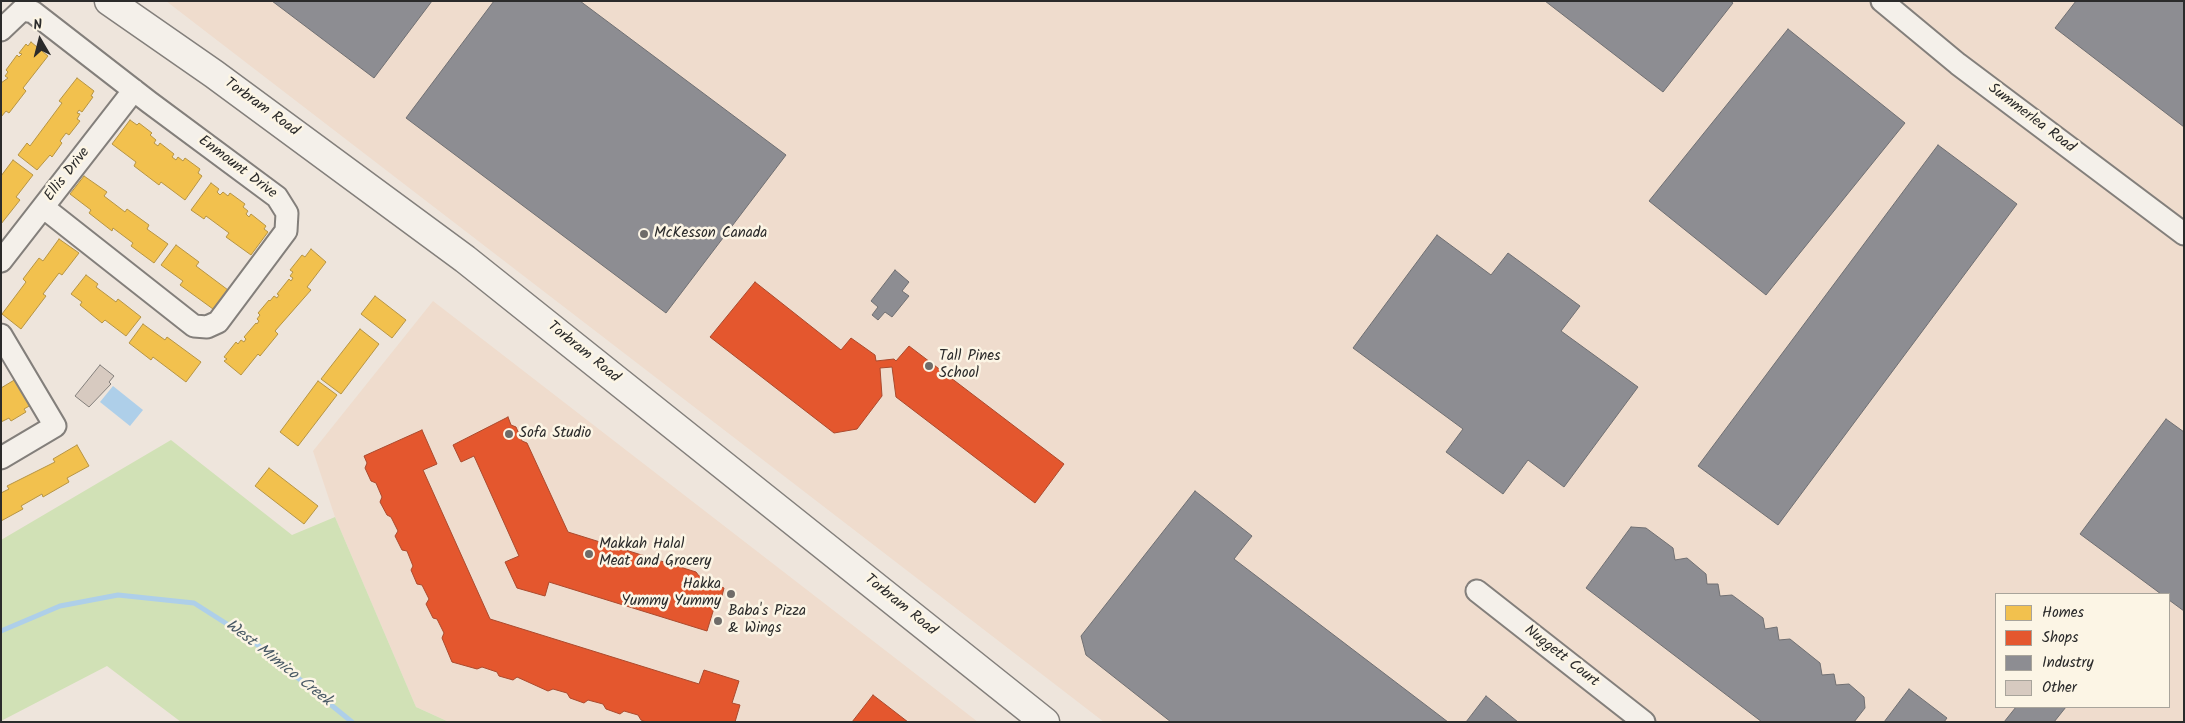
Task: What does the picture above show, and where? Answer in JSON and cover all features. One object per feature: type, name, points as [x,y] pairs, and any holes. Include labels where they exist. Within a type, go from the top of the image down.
[{"type":"main road","name":"Torbram Road","points":[[109,1],[214,74],[465,259],[1045,722]]},
{"type":"street","name":"Summerlea Road","points":[[1882,1],[1958,64],[2184,234]]},
{"type":"street","name":"Enmount Drive","points":[[1,30],[22,10],[33,12],[278,197],[288,213],[286,231],[218,322],[207,327],[194,326],[42,207]]},
{"type":"street","name":"Ellis Drive","points":[[1,261],[134,90]]},
{"type":"street","points":[[1,335],[55,426],[1,458]]},
{"type":"street","name":"Nuggett Court","points":[[1477,591],[1644,722]]},
{"type":"shaded area","points":[[166,1],[2184,1],[2184,722],[1104,722]]},
{"type":"shaded area","points":[[433,301],[978,722],[449,722],[416,707],[335,517],[313,451]]},
{"type":"green space","points":[[171,440],[292,535],[335,517],[416,707],[449,722],[181,722],[107,666],[1,721],[1,540]]},
{"type":"water","points":[[113,386],[143,410],[130,426],[100,402]]},
{"type":"building: Homes","points":[[31,42],[48,56],[23,88],[26,91],[9,113],[6,111],[1,117],[1,83],[8,78],[5,76],[8,72],[6,70],[17,55],[19,57],[22,54],[19,53],[26,44],[28,46]]},
{"type":"building: Homes","points":[[77,78],[94,91],[91,96],[93,97],[82,112],[79,110],[77,113],[80,114],[77,119],[80,121],[69,135],[66,133],[60,141],[62,143],[52,157],[50,155],[37,170],[18,155],[27,143],[30,146],[62,103],[59,101]]},
{"type":"building: Homes","points":[[130,120],[137,125],[139,123],[152,133],[150,135],[156,140],[154,143],[158,146],[160,143],[174,154],[172,157],[176,160],[178,157],[183,161],[185,158],[200,169],[198,173],[202,176],[185,200],[161,182],[159,185],[134,166],[136,162],[112,144]]},
{"type":"building: Homes","points":[[13,160],[33,175],[16,197],[20,200],[1,224],[1,176]]},
{"type":"building: Homes","points":[[84,176],[107,192],[104,196],[125,212],[127,209],[149,225],[147,229],[168,244],[154,263],[131,246],[133,243],[113,228],[112,231],[89,213],[91,210],[70,194]]},
{"type":"building: Homes","points":[[211,183],[219,189],[217,192],[220,195],[223,192],[228,196],[230,193],[245,204],[243,207],[248,211],[246,214],[249,217],[251,214],[266,226],[264,229],[268,232],[251,255],[226,237],[229,233],[206,216],[204,219],[191,210]]},
{"type":"building: Homes","points":[[59,239],[79,253],[62,275],[59,273],[43,294],[46,296],[21,329],[2,314],[26,282],[23,279],[39,258],[43,261]]},
{"type":"building: Homes","points":[[176,245],[199,262],[196,266],[228,290],[213,309],[180,285],[183,281],[161,265]]},
{"type":"building: Homes","points":[[311,249],[326,262],[307,287],[311,290],[275,331],[278,334],[260,356],[258,354],[241,375],[224,361],[227,359],[224,357],[236,342],[238,344],[241,340],[244,342],[246,339],[244,337],[259,321],[257,319],[260,315],[258,313],[274,296],[277,298],[279,295],[277,294],[289,279],[291,281],[293,278],[290,276],[293,272],[290,270],[302,255],[305,257]]},
{"type":"building: Homes","points":[[86,275],[98,284],[96,287],[116,302],[118,299],[141,317],[126,336],[105,320],[102,323],[80,305],[82,302],[71,294]]},
{"type":"building: Homes","points":[[375,296],[406,320],[392,338],[361,314]]},
{"type":"building: Homes","points":[[143,324],[165,340],[167,337],[201,362],[186,382],[153,357],[151,360],[129,343]]},
{"type":"building: Homes","points":[[360,329],[379,344],[341,394],[321,379]]},
{"type":"building: Homes","points":[[16,379],[31,405],[24,409],[26,412],[11,421],[9,418],[1,422],[1,388]]},
{"type":"building: Homes","points":[[318,381],[337,395],[298,446],[280,432]]},
{"type":"building: Homes","points":[[77,445],[89,466],[67,478],[69,482],[43,497],[42,494],[21,506],[23,509],[1,521],[1,493],[9,489],[7,486],[55,462],[53,459]]},
{"type":"building: Homes","points":[[269,468],[318,506],[304,524],[255,486]]},
{"type":"building: Shops","points":[[755,282],[841,350],[851,338],[875,355],[876,361],[894,359],[896,361],[909,346],[1064,464],[1035,503],[896,397],[892,367],[880,368],[882,396],[857,429],[834,433],[710,337]]},
{"type":"building: Shops","points":[[508,417],[511,425],[516,427],[522,441],[527,443],[568,532],[696,572],[699,576],[713,580],[716,585],[724,588],[722,596],[718,595],[707,631],[549,582],[545,596],[517,588],[505,562],[519,556],[474,456],[461,462],[453,445]]},
{"type":"building: Shops","points":[[422,430],[437,464],[423,470],[490,619],[699,684],[704,670],[739,681],[732,703],[740,705],[735,722],[646,722],[641,720],[638,715],[624,711],[620,714],[606,709],[603,704],[588,700],[584,703],[570,698],[567,693],[553,689],[548,691],[517,677],[513,680],[499,676],[497,672],[482,667],[477,669],[452,662],[442,638],[444,633],[426,604],[429,599],[422,585],[417,584],[411,570],[413,566],[407,551],[402,550],[395,536],[398,531],[380,502],[382,497],[376,483],[371,481],[365,468],[367,463],[364,456]]},
{"type":"building: Shops","points":[[873,695],[908,722],[852,722]]},
{"type":"building: Industry","points":[[272,1],[432,1],[374,78]]},
{"type":"building: Industry","name":"McKesson Canada","points":[[494,1],[580,1],[786,155],[666,313],[406,118]]},
{"type":"building: Industry","points":[[1545,1],[1730,1],[1733,3],[1663,92]]},
{"type":"building: Industry","points":[[2076,1],[2184,1],[2184,127],[2055,28]]},
{"type":"building: Industry","points":[[1788,29],[1905,123],[1766,295],[1649,201]]},
{"type":"building: Industry","points":[[1938,145],[2017,204],[1778,525],[1698,466]]},
{"type":"building: Industry","points":[[1437,235],[1491,275],[1508,253],[1580,306],[1561,331],[1638,387],[1564,487],[1528,460],[1503,494],[1446,452],[1463,429],[1353,348]]},
{"type":"building: Industry","points":[[895,270],[909,282],[902,291],[909,296],[892,317],[885,312],[878,320],[872,315],[878,307],[871,301]]},
{"type":"building: Industry","points":[[2166,419],[2184,432],[2184,611],[2170,601],[2170,593],[2160,593],[2080,534]]},
{"type":"building: Industry","points":[[1195,491],[1252,536],[1234,559],[1448,722],[1171,722],[1086,655],[1081,636]]},
{"type":"building: Industry","points":[[1631,527],[1646,528],[1673,548],[1675,560],[1687,558],[1706,574],[1707,584],[1718,584],[1720,596],[1732,595],[1763,618],[1765,629],[1777,627],[1779,640],[1790,639],[1820,663],[1822,675],[1834,674],[1836,685],[1849,684],[1864,697],[1865,708],[1854,722],[1762,722],[1586,588]]},
{"type":"building: Industry","points":[[1909,689],[1947,718],[1944,722],[1884,722]]},
{"type":"building: Industry","points":[[1486,696],[1518,722],[1466,722]]},
{"type":"building: Industry","points":[[2015,708],[2065,708],[2054,722],[2004,722]]},
{"type":"building: Other","points":[[100,365],[114,376],[109,382],[111,384],[89,407],[75,396]]},
{"type":"waterway","name":"West Mimico Creek","points":[[1,631],[60,606],[118,595],[194,603],[249,638],[352,722]]},
{"type":"place","name":"McKesson Canada","points":[[644,234]]},
{"type":"place","name":"Tall Pines School","points":[[929,366]]},
{"type":"place","name":"Sofa Studio","points":[[509,434]]},
{"type":"place","name":"Makkah Halal Meat and Grocery","points":[[589,554]]},
{"type":"place","name":"Hakka Yummy Yummy","points":[[731,594]]},
{"type":"place","name":"Baba's Pizza & Wings","points":[[718,621]]}]
